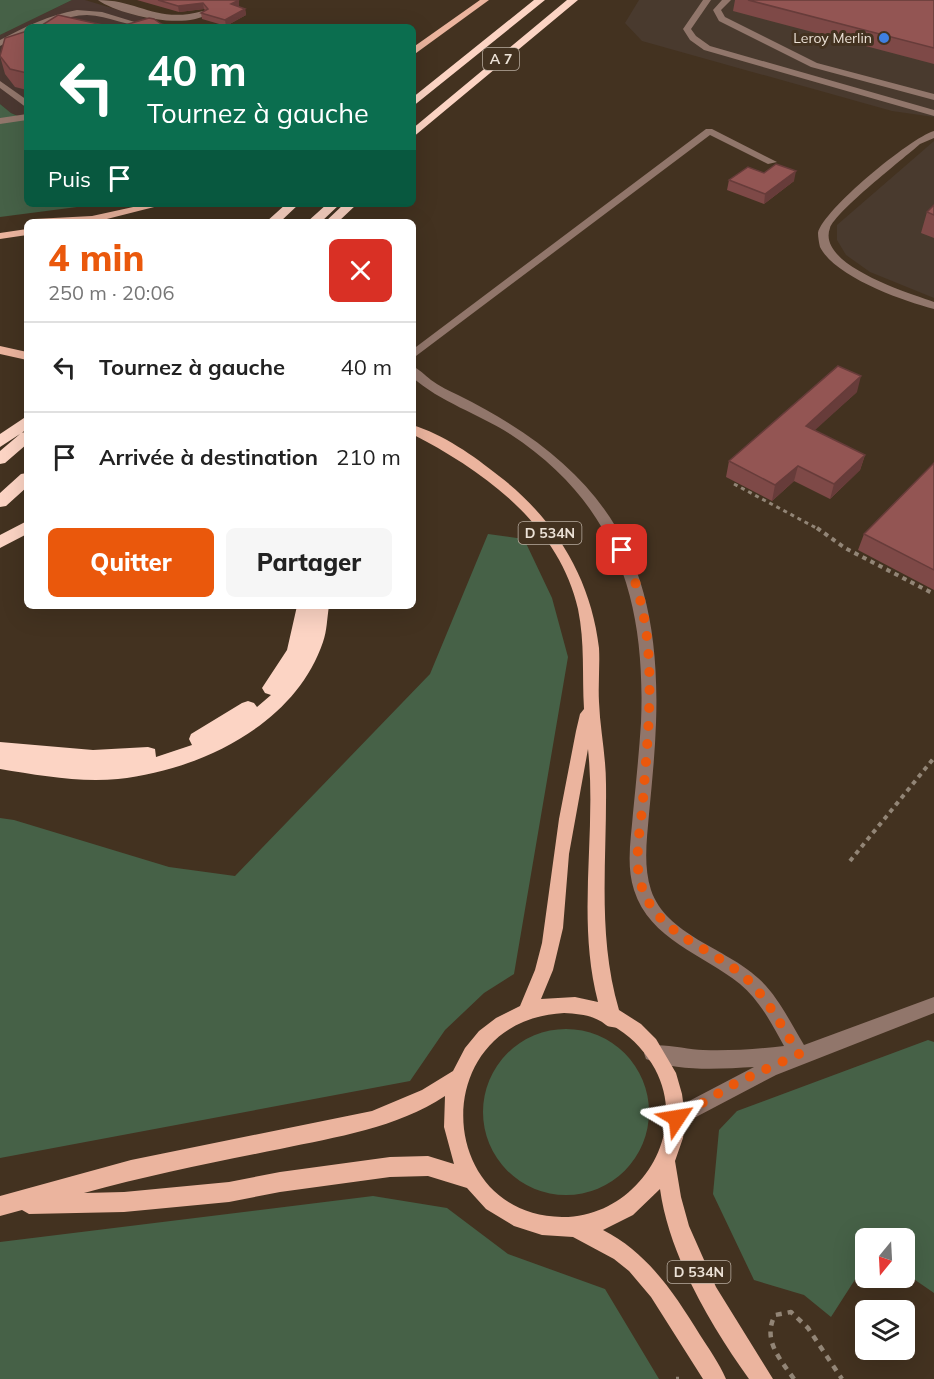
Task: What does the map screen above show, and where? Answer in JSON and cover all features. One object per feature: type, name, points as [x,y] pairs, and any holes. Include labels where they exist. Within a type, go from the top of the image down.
[{"type":"highway","name":"A 7","points":[[416,101],[540,0]]},
{"type":"highway","name":"A 7","points":[[416,134],[573,0]]},
{"type":"highway","points":[[276,219],[290,207]]},
{"type":"highway","points":[[316,219],[330,207]]},
{"type":"highway","points":[[334,219],[348,207]]},
{"type":"highway","points":[[0,442],[24,423]]},
{"type":"highway","points":[[0,459],[24,439]]},
{"type":"highway","points":[[0,502],[24,481]]},
{"type":"highway","points":[[0,542],[24,529]]},
{"type":"highway","points":[[0,749],[65,757],[116,758],[154,753],[198,739],[246,711],[283,674],[300,642],[306,609]]},
{"type":"highway","points":[[0,761],[74,771],[118,771],[171,761],[217,743],[261,714],[291,684],[311,652],[320,619],[320,609]]},
{"type":"main road","points":[[416,50],[485,0]]},
{"type":"main road","points":[[96,219],[148,207]]},
{"type":"main road","points":[[0,226],[24,223]]},
{"type":"main road","points":[[0,236],[24,232]]},
{"type":"main road","points":[[0,352],[24,356]]},
{"type":"main road","name":"D 534N","points":[[416,431],[474,461],[498,480],[543,523],[563,552],[577,581],[591,644],[591,699],[598,782],[596,935],[599,967],[612,1019]]},
{"type":"main road","name":"D 534N","points":[[527,1010],[537,991],[550,946],[573,778],[591,699]]},
{"type":"main road","points":[[556,1005],[585,1009],[612,1019],[642,1039],[666,1073],[674,1095],[677,1118],[675,1142],[668,1164],[656,1184],[639,1201],[619,1214],[597,1222],[572,1226],[545,1223],[519,1214],[496,1200],[476,1181],[455,1142],[451,1120],[451,1099],[455,1079],[466,1055],[482,1035],[503,1020],[527,1010],[556,1005]]},
{"type":"main road","points":[[4,1206],[131,1170],[372,1120],[429,1096],[455,1079]]},
{"type":"main road","name":"D 534N","points":[[668,1164],[671,1199],[682,1234],[704,1285],[727,1327],[762,1379]]},
{"type":"main road","points":[[4,1206],[124,1202],[229,1192],[280,1182],[418,1166],[448,1171],[476,1181]]},
{"type":"main road","name":"D 534N","points":[[572,1226],[614,1247],[636,1264],[654,1286],[715,1379]]},
{"type":"street","points":[[102,0],[168,20],[191,20],[202,14]]},
{"type":"street","points":[[707,0],[687,29],[693,38],[707,48],[934,113]]},
{"type":"street","points":[[727,0],[717,10],[722,19],[814,64],[934,97]]},
{"type":"street","points":[[40,24],[67,13],[89,11],[136,24]]},
{"type":"street","points":[[0,43],[24,31]]},
{"type":"street","points":[[0,84],[24,103]]},
{"type":"street","points":[[0,121],[24,117]]},
{"type":"street","points":[[416,353],[709,131],[772,162]]},
{"type":"street","points":[[934,134],[917,142],[834,213],[826,224],[823,235],[826,248],[832,258],[849,270],[934,306]]},
{"type":"street","points":[[416,373],[435,388],[512,428],[547,454],[578,485],[615,535],[640,593],[649,648],[645,778],[638,859],[640,880],[648,902],[662,921],[678,935],[746,978],[764,997],[799,1054]]},
{"type":"street","points":[[677,1118],[736,1083],[799,1054],[934,1005]]},
{"type":"street","points":[[653,1053],[681,1059],[723,1060],[799,1054]]},
{"type":"path","points":[[734,484],[826,533],[845,548],[934,594]]},
{"type":"path","points":[[850,861],[934,758]]},
{"type":"path","points":[[794,1379],[770,1344],[768,1335],[769,1323],[775,1315],[791,1312],[808,1328],[842,1379]]},
{"type":"shaded area","points":[[72,0],[85,0],[165,24],[24,24],[24,119],[11,113],[0,104],[0,35]]},
{"type":"shaded area","points":[[639,0],[934,0],[934,117],[892,111],[642,41],[625,23]]},
{"type":"shaded area","points":[[934,141],[934,298],[870,272],[846,255],[837,240],[837,225]]},
{"type":"green space","points":[[0,0],[72,0],[0,35]]},
{"type":"green space","points":[[0,104],[11,113],[24,119],[24,207],[77,207],[0,217]]},
{"type":"green space","points":[[488,534],[524,539],[552,598],[568,657],[514,974],[484,993],[445,1030],[410,1081],[0,1158],[0,818],[14,820],[169,867],[235,876],[430,674]]},
{"type":"green space","points":[[566,1029],[582,1030],[598,1035],[625,1053],[643,1080],[648,1096],[648,1128],[643,1144],[625,1171],[598,1189],[582,1194],[566,1195],[550,1194],[534,1189],[507,1171],[489,1144],[484,1128],[483,1112],[484,1096],[489,1080],[507,1053],[534,1035],[550,1030]]},
{"type":"green space","points":[[928,1040],[934,1042],[934,1293],[915,1280],[915,1228],[855,1228],[855,1280],[831,1317],[804,1295],[754,1280],[713,1194],[719,1130],[737,1111]]},
{"type":"green space","points":[[373,1196],[447,1208],[508,1254],[605,1289],[659,1379],[0,1379],[0,1242]]},
{"type":"building","points":[[158,0],[239,0],[231,4],[245,9],[225,20],[201,13],[208,9],[203,3],[178,6]]},
{"type":"building","points":[[748,0],[934,0],[934,48]]},
{"type":"building","points":[[58,15],[98,24],[44,24]]},
{"type":"building","points":[[149,18],[161,24],[128,24]]},
{"type":"building","points":[[24,32],[24,72],[10,69],[0,56],[5,38]]},
{"type":"building","points":[[776,164],[796,171],[765,194],[729,180],[748,167],[764,173]]},
{"type":"building","points":[[934,205],[934,215],[927,212]]},
{"type":"building","points":[[838,366],[861,376],[806,426],[865,455],[834,484],[798,466],[775,485],[729,461]]},
{"type":"building","points":[[934,463],[934,570],[864,534]]},
{"type":"place","name":"Leroy Merlin","points":[[884,38]]},
{"type":"route","points":[[622,550],[640,593],[649,648],[645,778],[638,859],[640,880],[648,902],[662,921],[678,935],[746,978],[764,997],[799,1054],[736,1083],[677,1118]]}]
